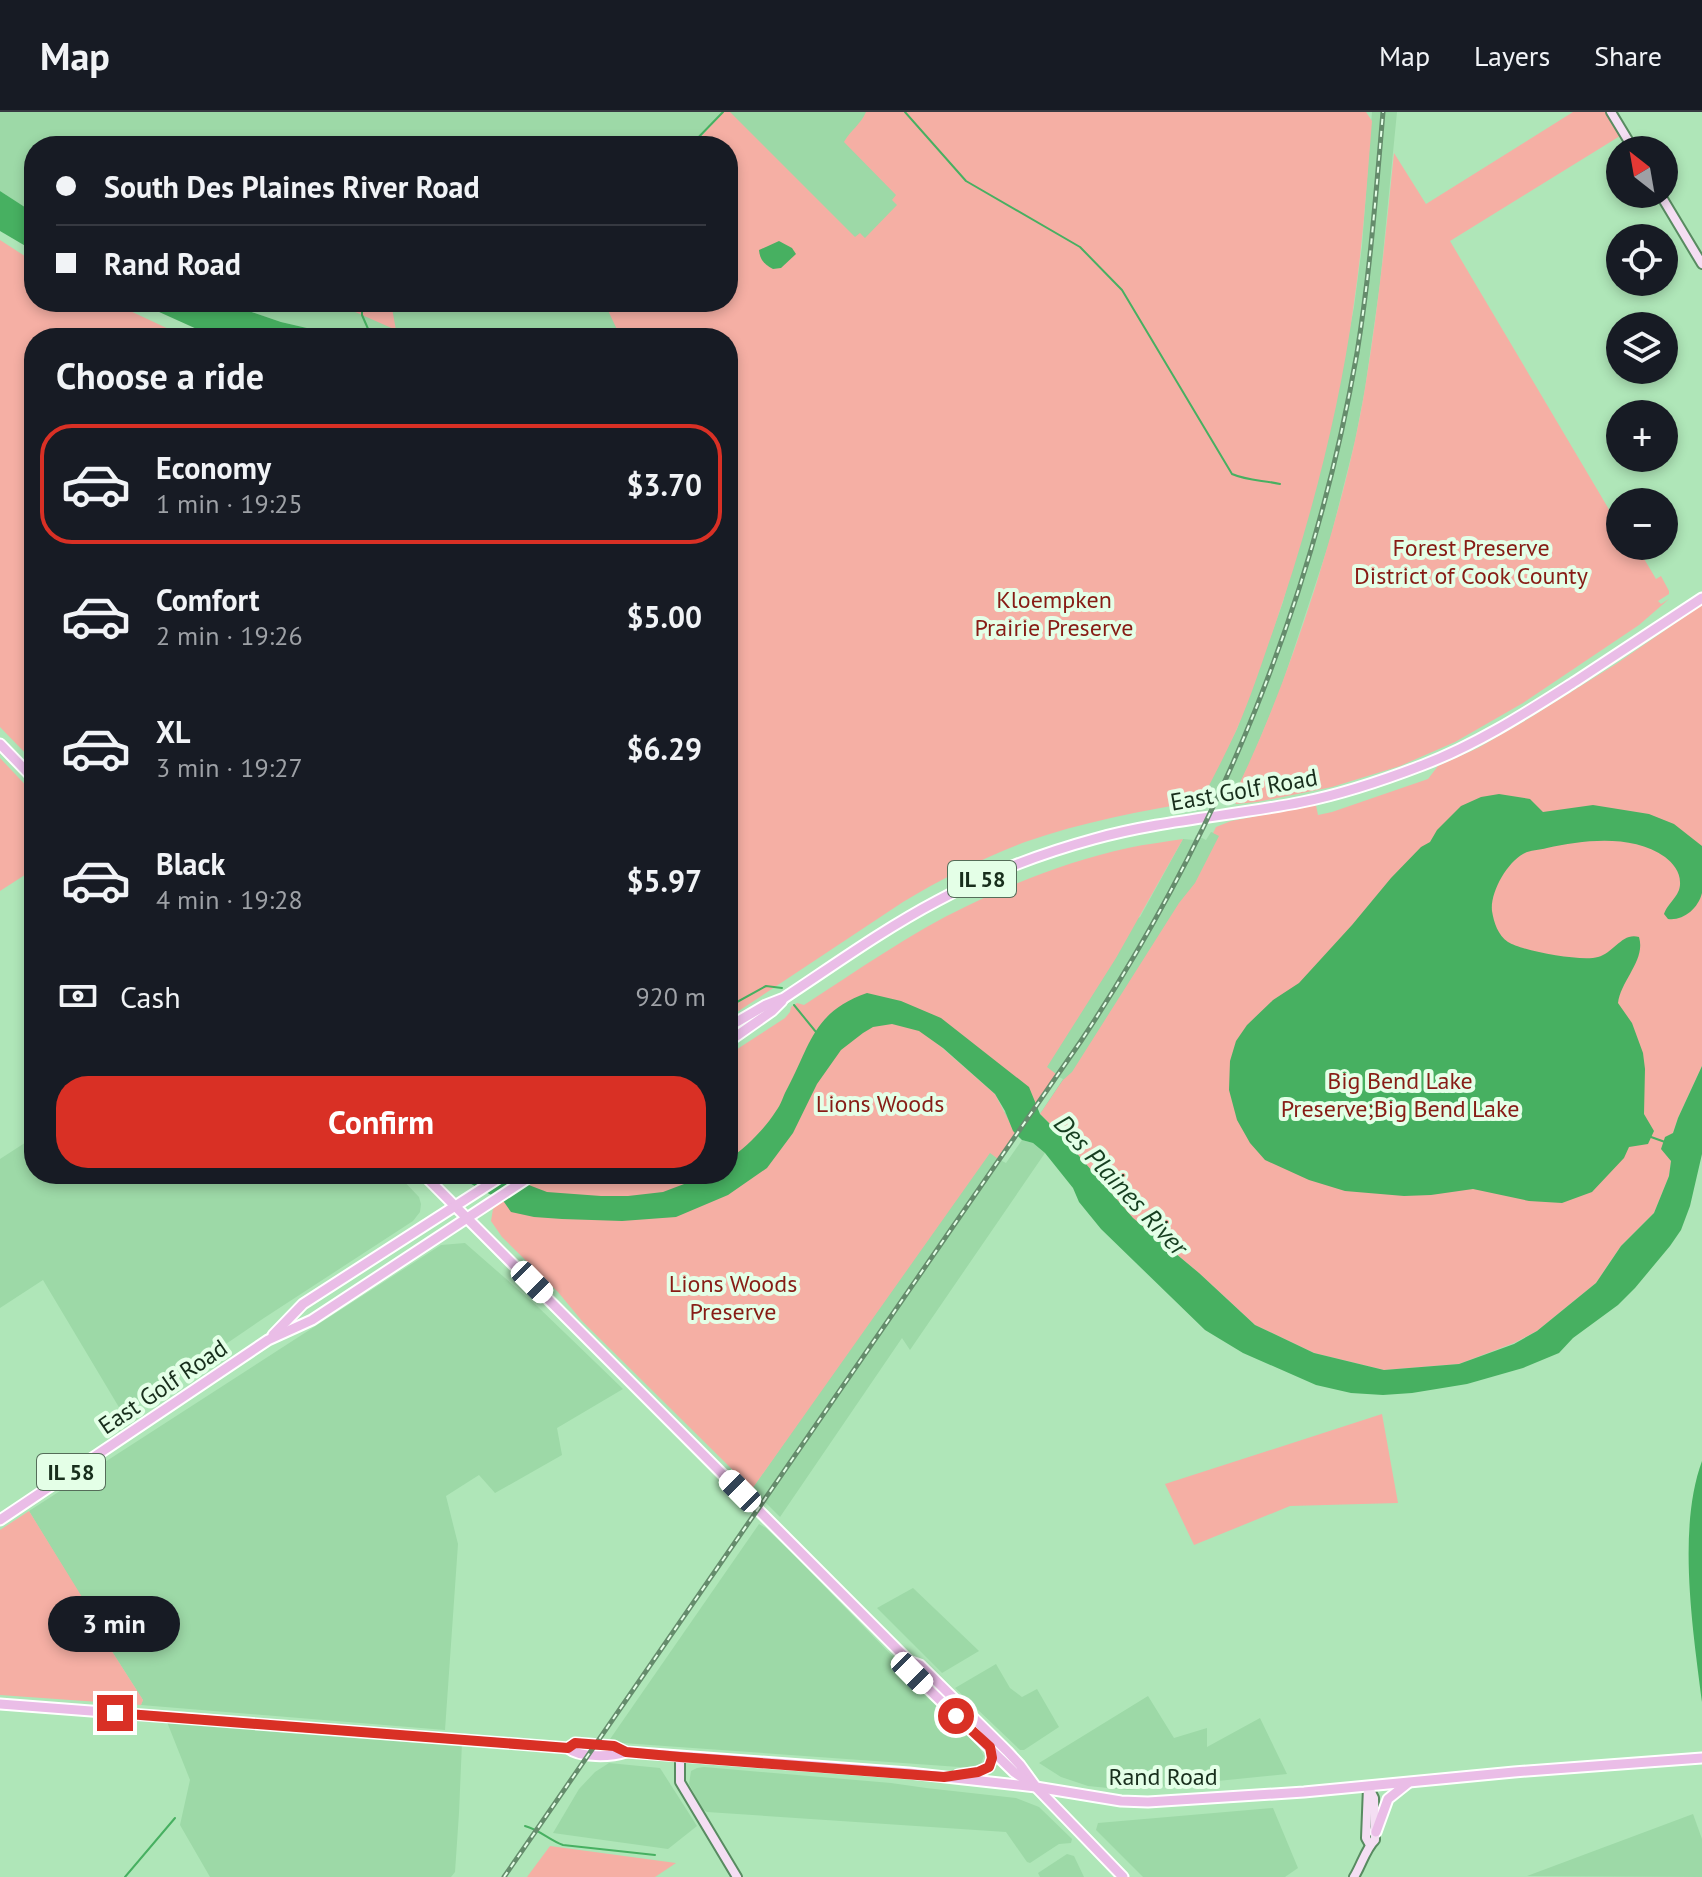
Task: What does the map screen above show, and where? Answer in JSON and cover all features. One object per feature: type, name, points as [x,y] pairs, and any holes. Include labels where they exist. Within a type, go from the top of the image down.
[{"type":"main road","name":"East Golf Road","points":[[738,1021],[784,998],[935,902],[1021,862],[1136,829],[1336,794],[1425,765],[1467,747],[1518,718],[1702,598]]},
{"type":"main road","points":[[0,744],[24,769]]},
{"type":"main road","name":"East Golf Road","points":[[738,1035],[772,1011],[784,998]]},
{"type":"main road","points":[[433,1184],[909,1661],[920,1665],[941,1685],[1123,1877]]},
{"type":"main road","name":"East Golf Road","points":[[268,1340],[303,1304],[490,1184]]},
{"type":"main road","name":"East Golf Road","points":[[0,1520],[268,1340],[312,1320],[519,1184]]},
{"type":"main road","points":[[909,1661],[912,1673],[1014,1772],[1036,1787]]},
{"type":"main road","name":"Rand Road","points":[[0,1704],[568,1748],[574,1753],[613,1756],[626,1752],[944,1777],[1148,1802],[1702,1758]]},
{"type":"main road","points":[[944,1777],[978,1772],[989,1767],[992,1758],[990,1747]]},
{"type":"main road","points":[[1376,1832],[1388,1799],[1409,1782]]},
{"type":"street","points":[[1611,112],[1626,136]]},
{"type":"street","points":[[1668,208],[1702,264]]},
{"type":"street","points":[[680,1757],[680,1782],[737,1877]]},
{"type":"street","points":[[1354,1877],[1375,1840],[1374,1798],[1368,1786]]},
{"type":"street","points":[[1368,1786],[1366,1838],[1370,1845]]},
{"type":"shaded area","points":[[0,112],[944,112],[1081,343],[738,338],[738,328],[307,328],[252,312],[738,312],[738,136],[24,136],[24,207],[0,191]]},
{"type":"shaded area","points":[[1372,112],[1397,112],[1380,284],[1355,441],[1330,540],[1280,691],[1233,797],[1226,798],[1206,790],[1237,729],[1283,602],[1345,354],[1362,246]]},
{"type":"shaded area","points":[[0,191],[24,207],[24,245],[0,231]]},
{"type":"shaded area","points":[[779,241],[796,254],[781,268],[773,269],[763,261],[759,250]]},
{"type":"shaded area","points":[[159,312],[252,312],[307,328],[195,328]]},
{"type":"shaded area","points":[[1499,794],[1530,799],[1543,812],[1593,805],[1649,814],[1674,824],[1702,846],[1702,893],[1693,909],[1679,918],[1668,919],[1664,914],[1680,887],[1679,875],[1673,865],[1652,850],[1623,842],[1576,843],[1525,853],[1506,871],[1492,903],[1495,924],[1505,939],[1538,952],[1566,957],[1598,957],[1628,937],[1639,937],[1639,954],[1618,1003],[1632,1023],[1643,1053],[1644,1114],[1654,1131],[1648,1144],[1629,1147],[1624,1158],[1592,1192],[1562,1203],[1529,1201],[1473,1189],[1404,1196],[1345,1191],[1309,1180],[1265,1160],[1250,1143],[1237,1120],[1229,1090],[1230,1061],[1236,1041],[1247,1025],[1273,1000],[1299,983],[1391,878],[1421,847],[1430,842],[1437,830],[1461,806],[1481,797]]},
{"type":"shaded area","points":[[1211,832],[1220,835],[1157,983],[1040,1114],[1063,1079],[1055,1075],[1036,1104],[1028,1087],[954,1026],[1140,917],[1183,839],[1194,840],[1196,835],[1206,840]]},
{"type":"shaded area","points":[[867,993],[901,1001],[941,1018],[1029,1087],[1040,1114],[1133,1218],[1255,1325],[1314,1353],[1384,1370],[1459,1364],[1514,1344],[1537,1331],[1596,1283],[1621,1246],[1654,1213],[1669,1176],[1671,1161],[1661,1149],[1665,1137],[1673,1133],[1702,1066],[1702,1154],[1690,1206],[1681,1230],[1670,1246],[1618,1305],[1573,1338],[1559,1353],[1523,1368],[1467,1384],[1383,1395],[1351,1393],[1316,1385],[1243,1353],[1205,1330],[1101,1229],[1045,1153],[1013,1131],[995,1094],[919,1031],[892,1024],[873,1027],[841,1050],[817,1084],[793,1133],[767,1168],[728,1195],[676,1217],[622,1221],[534,1217],[511,1212],[504,1202],[471,1184],[526,1184],[547,1192],[628,1196],[663,1192],[684,1184],[738,1184],[738,1152],[778,1109],[824,1020],[849,1001]]},
{"type":"shaded area","points":[[1005,1111],[1015,1133],[998,1159],[1006,1163],[1022,1140],[1033,1143],[1045,1153],[910,1350],[902,1338],[780,1517],[752,1489],[881,1304]]},
{"type":"shaded area","points":[[24,1143],[24,1184],[407,1184],[419,1197],[421,1204],[420,1212],[413,1221],[123,1414],[43,1280],[0,1308],[0,1159]]},
{"type":"shaded area","points":[[465,1243],[537,1306],[623,1389],[557,1428],[562,1455],[495,1493],[479,1475],[446,1496],[458,1544],[445,1730],[141,1705],[143,1700],[29,1511],[441,1245]]},
{"type":"shaded area","points":[[1702,1461],[1702,1702],[1691,1612],[1689,1548],[1694,1488]]},
{"type":"shaded area","points":[[759,1524],[794,1555],[977,1743],[984,1756],[981,1764],[959,1767],[608,1742]]},
{"type":"shaded area","points":[[913,1588],[979,1651],[942,1673],[877,1608]]},
{"type":"shaded area","points":[[996,1664],[1010,1688],[1022,1697],[1037,1689],[1059,1727],[1024,1750],[1020,1750],[955,1688]]},
{"type":"shaded area","points":[[1148,1696],[1174,1738],[1207,1728],[1207,1747],[1260,1718],[1287,1774],[1128,1790],[1088,1786],[1061,1777],[1039,1763]]},
{"type":"shaded area","points":[[167,1722],[462,1742],[455,1872],[451,1877],[210,1877],[180,1825],[190,1780]]},
{"type":"shaded area","points":[[609,1763],[660,1768],[697,1826],[668,1849],[553,1833],[579,1789]]},
{"type":"shaded area","points":[[704,1767],[891,1783],[1016,1798],[1039,1807],[1072,1839],[1071,1843],[1059,1844],[1030,1863],[1006,1832],[707,1812],[702,1809],[689,1784],[691,1771]]},
{"type":"shaded area","points":[[1273,1808],[1298,1868],[1285,1877],[1143,1877],[1096,1830],[1098,1823]]},
{"type":"shaded area","points":[[1693,1814],[1702,1839],[1702,1877],[1527,1876]]},
{"type":"shaded area","points":[[1067,1854],[1074,1856],[1084,1877],[1040,1877],[1038,1873]]},
{"type":"green space","name":"Kloempken Prairie Preserve","points":[[724,112],[730,112],[855,237],[860,233],[865,238],[897,205],[892,200],[896,195],[844,142],[866,112],[1366,112],[1372,121],[1354,303],[1322,467],[1287,588],[1251,692],[1236,731],[1201,801],[1068,829],[1025,842],[978,862],[903,902],[738,1011],[738,328],[616,328],[609,312],[738,312],[738,136],[701,136]]},
{"type":"green space","name":"Forest Preserve District of Cook County","points":[[1573,112],[1605,112],[1620,136],[1606,136],[1606,145],[1450,241],[1606,504],[1606,560],[1645,560],[1656,579],[1661,576],[1669,591],[1658,601],[1661,604],[1669,599],[1639,625],[1523,703],[1455,742],[1400,766],[1332,787],[1236,804],[1233,797],[1288,668],[1306,615],[1350,464],[1374,329],[1394,153],[1426,204]]},
{"type":"green space","points":[[0,240],[24,256],[24,312],[132,312],[167,328],[24,328],[24,752],[0,727]]},
{"type":"green space","points":[[355,312],[393,312],[396,328]]},
{"type":"green space","name":"Big Bend Lake Preserve;Big Bend Lake","points":[[1702,605],[1702,1066],[1673,1133],[1662,1149],[1671,1161],[1669,1176],[1654,1213],[1621,1246],[1596,1283],[1537,1331],[1459,1364],[1384,1370],[1314,1353],[1255,1325],[1133,1218],[1040,1114],[1072,1072],[1179,903],[1195,883],[1219,836],[1213,833],[1216,827],[1231,821],[1316,805],[1318,815],[1332,812],[1428,779],[1438,766],[1478,748],[1523,722]]},
{"type":"green space","points":[[0,758],[24,783],[24,875],[0,891]]},
{"type":"green space","name":"Lions Woods Preserve","points":[[1183,839],[1116,958],[1047,1067],[1056,1074],[1036,1104],[1028,1087],[932,1039],[995,1094],[1015,1133],[998,1159],[990,1153],[752,1489],[502,1237],[491,1221],[493,1209],[500,1201],[531,1184],[738,1184],[738,1049],[785,1018],[797,1003],[804,1005],[925,928],[967,906],[1046,872],[1135,847]]},
{"type":"green space","points":[[1382,1414],[1398,1503],[1290,1506],[1194,1545],[1165,1484]]},
{"type":"green space","points":[[29,1511],[143,1700],[141,1705],[0,1695],[0,1530]]},
{"type":"green space","points":[[550,1846],[676,1863],[655,1877],[527,1877]]},
{"type":"waterway","points":[[700,136],[723,112]]},
{"type":"waterway","points":[[905,112],[966,181],[1080,247],[1122,290],[1232,474],[1280,484]]},
{"type":"waterway","points":[[362,312],[368,328]]},
{"type":"waterway","points":[[738,1001],[766,986],[782,988]]},
{"type":"waterway","points":[[794,1005],[816,1032]]},
{"type":"waterway","points":[[1651,1137],[1665,1142]]},
{"type":"waterway","points":[[125,1877],[175,1818]]},
{"type":"waterway","points":[[525,1826],[563,1845],[655,1855]]},
{"type":"railway","points":[[504,1877],[1081,1041],[1131,962],[1218,797],[1255,712],[1287,624],[1315,535],[1338,445],[1357,353],[1383,112]]},
{"type":"route","points":[[115,1713],[568,1748],[575,1743],[614,1746],[626,1752],[944,1777],[978,1772],[989,1767],[991,1761],[990,1747],[956,1716]]},
{"type":"park label","name":"Lions Woods","points":[[880,1104]]},
{"type":"water label","name":"Des Plaines River","points":[[1121,1185]]}]
